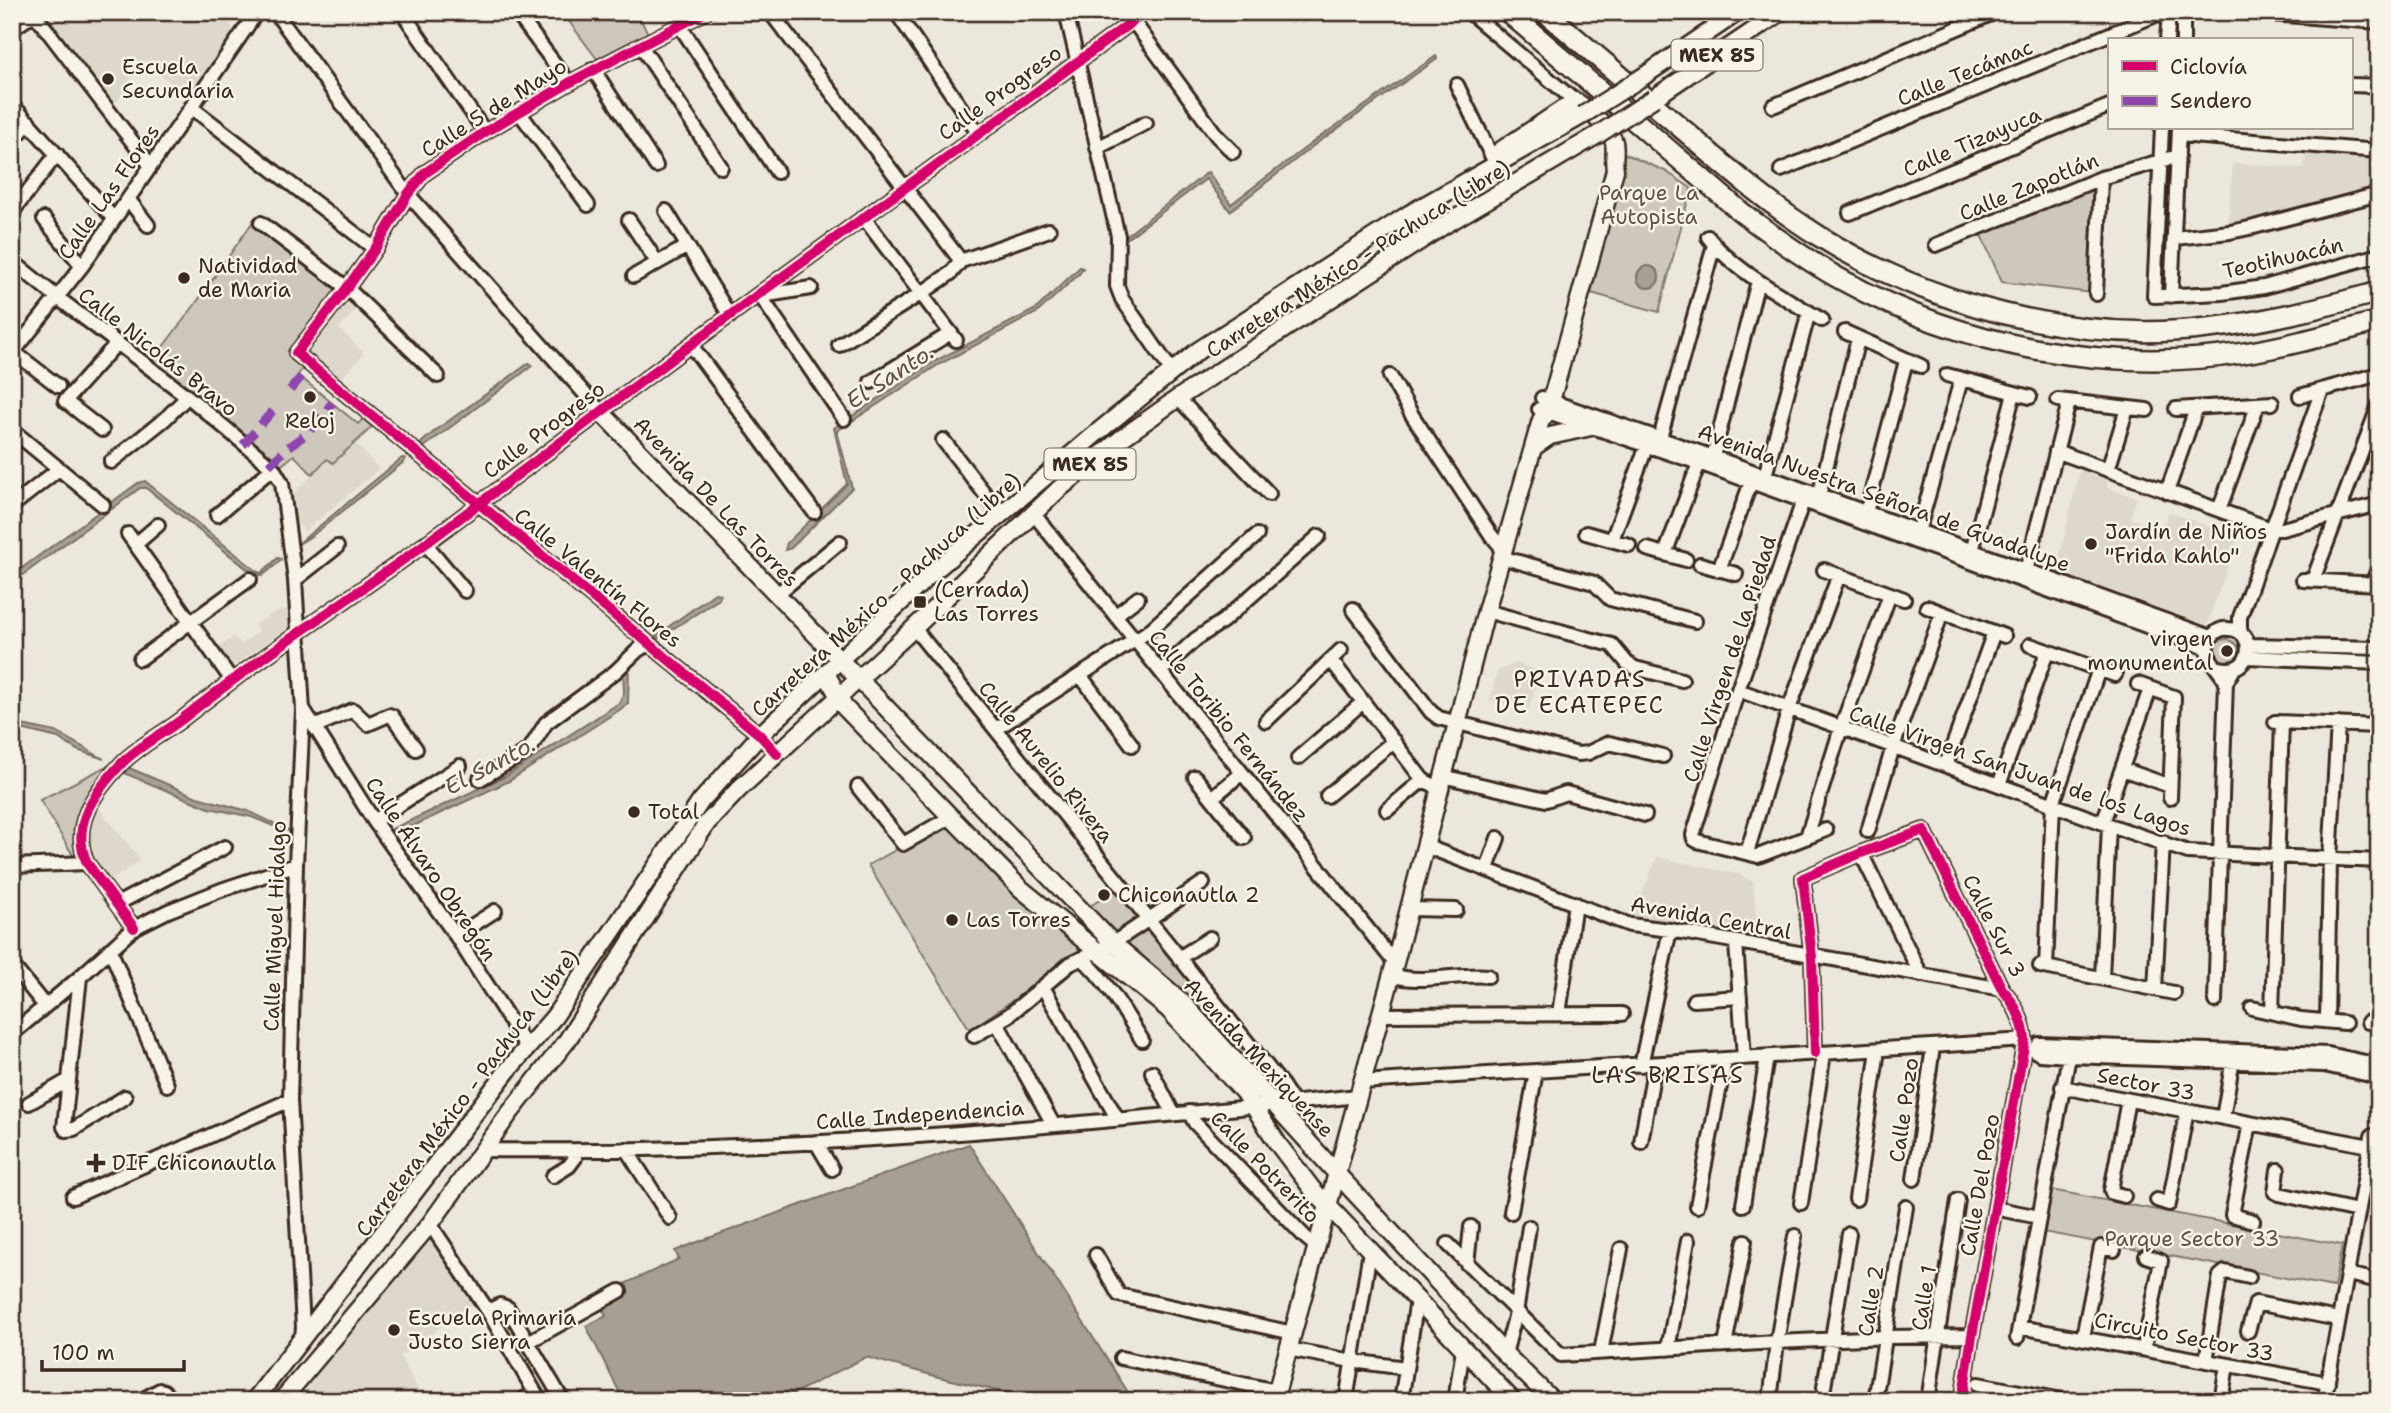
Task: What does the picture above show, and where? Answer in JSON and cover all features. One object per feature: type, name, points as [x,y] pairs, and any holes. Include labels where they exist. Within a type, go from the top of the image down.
[{"type":"highway","points":[[1508,12],[1741,212],[1778,240],[1842,280],[1922,317],[1987,340],[2040,350],[2113,358],[2182,359],[2244,353],[2306,341],[2379,321]]},
{"type":"highway","points":[[1545,12],[1723,164],[1817,235],[1884,272],[1959,301],[2040,321],[2115,330],[2162,331],[2246,323],[2296,314],[2379,292]]},
{"type":"main road","name":"Carretera México - Pachuca (Libre)","points":[[254,1401],[508,1070],[554,1017],[701,801],[760,735],[933,572],[1099,430],[1199,350],[1579,108],[1641,78],[1738,12]]},
{"type":"main road","name":"Carretera México - Pachuca (Libre)","points":[[281,1401],[430,1224],[509,1114],[566,1042],[707,823],[739,789],[914,628],[1033,513],[1122,438],[1178,398],[1443,226],[1654,99],[1781,12]]},
{"type":"main road","points":[[1276,1396],[1394,969],[1502,553],[1615,170],[1610,134],[1584,106],[1492,157],[1450,186],[1427,198],[1409,214]]},
{"type":"main road","points":[[1443,226],[1470,220],[1600,144],[1614,151]]},
{"type":"main road","name":"Avenida De Las Torres","points":[[600,411],[839,661]]},
{"type":"main road","points":[[1534,447],[1550,436],[1591,427]]},
{"type":"main road","name":"Avenida Mexiquense","points":[[839,661],[1113,943],[1182,1002],[1272,1104],[1552,1401]]},
{"type":"main road","name":"Avenida Mexiquense","points":[[826,673],[844,706],[1020,888],[1089,954],[1168,1009],[1255,1106],[1278,1144],[1327,1205],[1462,1349],[1499,1394],[1513,1401]]},
{"type":"main road","name":"Calle Miguel Hidalgo","points":[[297,1401],[302,1340]]},
{"type":"street","name":"Calle Las Flores","points":[[13,353],[82,266],[257,12]]},
{"type":"street","name":"Avenida De Las Torres","points":[[275,12],[408,194],[600,411]]},
{"type":"street","points":[[402,12],[485,132]]},
{"type":"street","points":[[516,12],[569,83]]},
{"type":"street","name":"Calle 5 de Mayo","points":[[296,353],[375,249],[408,194],[425,173],[485,132],[593,69],[705,12]]},
{"type":"street","points":[[770,12],[961,261]]},
{"type":"street","points":[[896,12],[978,133]]},
{"type":"street","points":[[1066,12],[1118,236],[1117,286],[1122,299],[1173,373]]},
{"type":"street","name":"Calle Progreso","points":[[134,928],[87,863],[81,842],[83,818],[90,801],[123,762],[231,679],[425,543],[600,411],[1145,12]]},
{"type":"street","points":[[1469,12],[1579,108]]},
{"type":"street","points":[[1773,106],[1996,12]]},
{"type":"street","name":"Calle Tecámac","points":[[1781,170],[2163,12]]},
{"type":"street","points":[[2167,38],[2169,12]]},
{"type":"street","points":[[2183,12],[2183,38]]},
{"type":"street","points":[[2244,12],[2379,22]]},
{"type":"street","points":[[12,29],[33,13],[151,166]]},
{"type":"street","points":[[1133,21],[1217,135],[1233,152]]},
{"type":"street","points":[[680,26],[777,172]]},
{"type":"street","points":[[641,46],[721,167]]},
{"type":"street","points":[[593,69],[656,166]]},
{"type":"street","points":[[1457,85],[1492,157]]},
{"type":"street","points":[[2352,85],[2379,86]]},
{"type":"street","name":"Calle Tizayuca","points":[[1850,214],[2108,106]]},
{"type":"street","points":[[191,107],[375,249]]},
{"type":"street","points":[[18,111],[114,219]]},
{"type":"street","points":[[519,112],[589,205]]},
{"type":"street","points":[[12,142],[29,122]]},
{"type":"street","points":[[1097,148],[1146,124]]},
{"type":"street","points":[[2161,159],[2162,130]]},
{"type":"street","points":[[2171,296],[2179,131],[2379,151]]},
{"type":"street","points":[[13,211],[57,154]]},
{"type":"street","name":"Calle Zapotlán","points":[[1936,245],[2101,178],[2178,156]]},
{"type":"street","name":"Teotihuacán","points":[[2161,159],[2154,296],[2264,287],[2379,255]]},
{"type":"street","points":[[2096,294],[2101,178]]},
{"type":"street","points":[[2175,238],[2242,230],[2379,194]]},
{"type":"street","points":[[128,199],[148,225]]},
{"type":"street","points":[[667,211],[686,247],[730,316]]},
{"type":"street","points":[[864,218],[953,337],[871,382]]},
{"type":"street","points":[[44,219],[82,266]]},
{"type":"street","points":[[629,220],[657,262]]},
{"type":"street","points":[[261,223],[347,288],[438,376]]},
{"type":"street","points":[[839,345],[922,293],[951,273],[961,261],[1049,230]]},
{"type":"street","points":[[1660,438],[1711,241],[1758,281],[1822,320]]},
{"type":"street","points":[[634,276],[686,247]]},
{"type":"street","name":"Calle Nicolás Bravo","points":[[12,261],[187,397],[276,472]]},
{"type":"street","points":[[1713,457],[1758,281]]},
{"type":"street","points":[[811,288],[760,295],[844,419]]},
{"type":"street","points":[[1765,476],[1809,312]]},
{"type":"street","points":[[1845,332],[1921,366]]},
{"type":"street","name":"Calle Virgen de la Piedad","points":[[1747,853],[1694,839],[1738,690],[1809,496],[1858,338]]},
{"type":"street","points":[[102,430],[65,401],[117,343]]},
{"type":"street","points":[[691,345],[814,512]]},
{"type":"street","points":[[13,353],[58,386]]},
{"type":"street","name":"Calle Valentín Flores","points":[[296,353],[760,735],[777,754]]},
{"type":"street","points":[[1866,513],[1906,361]]},
{"type":"street","points":[[2300,396],[2379,374]]},
{"type":"street","points":[[1948,375],[2030,397]]},
{"type":"street","points":[[1390,376],[1412,415],[1502,553],[1594,583],[1610,599],[1695,621]]},
{"type":"street","points":[[1917,532],[1961,380]]},
{"type":"street","points":[[2234,631],[2322,390]]},
{"type":"street","points":[[1972,551],[2014,393]]},
{"type":"street","points":[[111,462],[173,412],[187,397]]},
{"type":"street","points":[[1178,398],[1269,494]]},
{"type":"street","points":[[2026,571],[2056,452],[2063,401],[2147,410]]},
{"type":"street","points":[[2176,409],[2272,403]]},
{"type":"street","points":[[2219,510],[2258,404]]},
{"type":"street","points":[[2379,405],[2339,514],[2308,580],[2376,584],[2379,567]]},
{"type":"street","name":"Avenida Nuestra Señora de Guadalupe","points":[[1544,408],[1751,482],[1866,513],[2209,642]]},
{"type":"street","name":"Avenida Nuestra Señora de Guadalupe","points":[[1544,408],[1660,438],[1765,476],[1809,496],[2209,642]]},
{"type":"street","points":[[2108,470],[2127,408]]},
{"type":"street","points":[[2167,492],[2196,409]]},
{"type":"street","points":[[12,430],[103,505]]},
{"type":"street","points":[[943,440],[992,503],[1004,513]]},
{"type":"street","points":[[1612,540],[1647,445]]},
{"type":"street","points":[[2056,452],[2271,529],[2282,529],[2379,504]]},
{"type":"street","points":[[1665,554],[1699,463]]},
{"type":"street","points":[[12,506],[59,469]]},
{"type":"street","points":[[217,515],[276,472]]},
{"type":"street","name":"Calle Miguel Hidalgo","points":[[276,472],[282,483],[295,580],[303,709],[290,1100],[302,1340]]},
{"type":"street","points":[[1719,570],[1751,482]]},
{"type":"street","name":"Calle Toribio Fernández","points":[[1033,513],[1242,773],[1394,969]]},
{"type":"street","points":[[158,525],[132,539],[231,679]]},
{"type":"street","points":[[1586,533],[1629,545]]},
{"type":"street","points":[[996,729],[1149,631],[1257,535]]},
{"type":"street","points":[[1161,671],[1196,639],[1223,621],[1319,536]]},
{"type":"street","points":[[776,595],[839,542]]},
{"type":"street","points":[[425,543],[465,591]]},
{"type":"street","points":[[295,580],[337,547]]},
{"type":"street","points":[[1647,549],[1686,560]]},
{"type":"street","points":[[1700,564],[1735,574]]},
{"type":"street","points":[[1824,570],[1904,599]]},
{"type":"street","points":[[1826,830],[1765,855],[1747,853],[1789,709],[1839,575]]},
{"type":"street","points":[[140,659],[250,579]]},
{"type":"street","points":[[1807,837],[1841,728],[1890,594]]},
{"type":"street","points":[[1116,615],[1138,598]]},
{"type":"street","points":[[1927,607],[1999,634],[1946,765]]},
{"type":"street","points":[[1353,609],[1438,718],[1578,754],[1588,753],[1609,743],[1663,756]]},
{"type":"street","points":[[1486,611],[1604,642],[1612,645],[1627,663],[1635,668],[1682,680]]},
{"type":"street","points":[[1868,831],[1893,747],[1942,613]]},
{"type":"street","name":"Calle Aurelio Rivera","points":[[914,628],[1293,1102]]},
{"type":"street","points":[[2227,682],[2220,668],[2210,660],[2209,642],[2221,629],[2234,631],[2247,651]]},
{"type":"street","points":[[480,779],[524,753],[546,723],[648,644]]},
{"type":"street","points":[[2030,645],[2115,675]]},
{"type":"street","points":[[2247,651],[2379,648]]},
{"type":"street","points":[[1266,720],[1341,650]]},
{"type":"street","points":[[2220,668],[2234,669],[2240,666],[2247,651]]},
{"type":"street","points":[[2247,651],[2379,663]]},
{"type":"street","points":[[1999,785],[2047,652]]},
{"type":"street","points":[[1331,660],[1423,780]]},
{"type":"street","points":[[2099,669],[2053,804],[2043,966],[2174,993]]},
{"type":"street","points":[[2215,1001],[2227,682],[2234,669]]},
{"type":"street","points":[[1080,675],[1132,745]]},
{"type":"street","points":[[2102,978],[2106,823],[2144,686],[2174,697],[2169,792],[2122,769]]},
{"type":"street","name":"Calle Virgen San Juan de los Lagos","points":[[1738,690],[2188,852],[2379,861]]},
{"type":"street","points":[[1298,758],[1363,702]]},
{"type":"street","name":"Calle Álvaro Obregón","points":[[303,709],[374,821],[456,936],[528,1049]]},
{"type":"street","points":[[314,727],[354,710],[368,724],[389,715],[416,749]]},
{"type":"street","points":[[2272,1012],[2279,723],[2379,726]]},
{"type":"street","points":[[2327,1021],[2330,859],[2337,724]]},
{"type":"street","points":[[1327,796],[1394,741]]},
{"type":"street","points":[[374,821],[460,766]]},
{"type":"street","points":[[1212,798],[1242,773]]},
{"type":"street","points":[[1195,777],[1244,838]]},
{"type":"street","points":[[1387,810],[1423,780],[1546,800],[1566,793],[1646,815]]},
{"type":"street","points":[[858,787],[903,844],[951,817]]},
{"type":"street","name":"Calle Sur 3","points":[[1861,853],[1924,830],[2002,989],[2009,997],[2024,1030],[2025,1040]]},
{"type":"street","points":[[1487,869],[1498,838]]},
{"type":"street","points":[[2155,989],[2163,842]]},
{"type":"street","name":"Avenida Central","points":[[1425,846],[1630,925],[2002,989]]},
{"type":"street","points":[[117,904],[225,847]]},
{"type":"street","points":[[1801,1203],[1820,1053],[1802,878],[1861,853],[1921,975]]},
{"type":"street","points":[[12,866],[87,863]]},
{"type":"street","points":[[12,1034],[134,928],[221,890],[296,865]]},
{"type":"street","points":[[974,1036],[997,1023],[1089,954],[1113,943],[1203,883]]},
{"type":"street","points":[[1559,1014],[1575,903]]},
{"type":"street","points":[[1409,909],[1456,910]]},
{"type":"street","points":[[456,936],[495,911]]},
{"type":"street","points":[[1641,1065],[1670,930]]},
{"type":"street","points":[[1179,958],[1210,938]]},
{"type":"street","points":[[1736,943],[1744,1058]]},
{"type":"street","points":[[110,950],[167,1085]]},
{"type":"street","points":[[1089,954],[1093,968],[1142,1040]]},
{"type":"street","points":[[13,967],[45,1006]]},
{"type":"street","points":[[1394,969],[1404,980],[1455,975],[1488,976]]},
{"type":"street","points":[[80,977],[64,1127],[66,1130],[74,1129],[125,1097]]},
{"type":"street","points":[[1042,987],[1117,1118]]},
{"type":"street","points":[[1694,1000],[1740,997]]},
{"type":"street","points":[[2252,1008],[2301,1019],[2344,1023]]},
{"type":"street","points":[[1380,1015],[1622,1014]]},
{"type":"street","points":[[997,1023],[1053,1124]]},
{"type":"street","name":"Calle Independencia","points":[[484,1150],[575,1151],[816,1142],[1255,1106],[1293,1102],[1360,1089],[1536,1071],[2025,1040]]},
{"type":"street","name":"Calle Del Pozo","points":[[1962,1401],[2025,1040]]},
{"type":"street","points":[[2379,1065],[2328,1054],[2234,1055],[2069,1056],[2040,1054],[2035,1051],[2039,1044],[2234,1055],[2324,1065],[2379,1077]]},
{"type":"street","name":"Calle Pozo","points":[[1914,1180],[1933,1047]]},
{"type":"street","points":[[1856,1199],[1878,1050]]},
{"type":"street","points":[[2223,1118],[2234,1055]]},
{"type":"street","name":"Sector 33","points":[[2018,1332],[2069,1056]]},
{"type":"street","points":[[1743,1205],[1767,1057]]},
{"type":"street","points":[[1697,1206],[1725,1059]]},
{"type":"street","points":[[1641,1142],[1655,1064]]},
{"type":"street","points":[[1511,1212],[1536,1071]]},
{"type":"street","points":[[1152,1072],[1173,1113]]},
{"type":"street","points":[[29,1103],[69,1080]]},
{"type":"street","name":"Sector 33","points":[[2062,1087],[2250,1123],[2371,1141],[2328,1383]]},
{"type":"street","points":[[73,1197],[290,1100]]},
{"type":"street","points":[[2124,1196],[2112,1193],[2111,1189],[2128,1100]]},
{"type":"street","points":[[2157,1200],[2169,1204],[2187,1111]]},
{"type":"street","name":"Calle Potrerito","points":[[1189,1112],[1195,1123],[1316,1246]]},
{"type":"street","points":[[2250,1123],[2232,1215],[2253,1221]]},
{"type":"street","points":[[816,1142],[832,1169]]},
{"type":"street","points":[[626,1149],[670,1218]]},
{"type":"street","points":[[553,1176],[569,1166],[575,1158],[575,1151]]},
{"type":"street","points":[[2278,1170],[2275,1192],[2358,1211]]},
{"type":"street","name":"Calle 1","points":[[1928,1401],[1958,1200]]},
{"type":"street","name":"Calle 2","points":[[1875,1401],[1906,1207]]},
{"type":"street","points":[[2004,1210],[2039,1217]]},
{"type":"street","points":[[430,1224],[488,1311],[538,1396],[521,1401]]},
{"type":"street","points":[[1467,1264],[1471,1227]]},
{"type":"street","points":[[1505,1354],[1516,1313],[1529,1227]]},
{"type":"street","points":[[1824,1387],[1849,1234]]},
{"type":"street","points":[[1770,1401],[1777,1342],[1796,1236]]},
{"type":"street","points":[[1668,1349],[1688,1241]]},
{"type":"street","points":[[1725,1346],[1745,1241]]},
{"type":"street","points":[[1448,1244],[1560,1355],[1832,1339],[1972,1336]]},
{"type":"street","points":[[2083,1337],[2101,1247],[2114,1250]]},
{"type":"street","points":[[1601,1352],[1621,1249]]},
{"type":"street","points":[[1346,1401],[1370,1251]]},
{"type":"street","points":[[1096,1255],[1119,1295],[1291,1341],[1352,1361],[1406,1368]]},
{"type":"street","points":[[2144,1348],[2161,1261],[2146,1256]]},
{"type":"street","points":[[2206,1361],[2220,1276],[2225,1272],[2249,1277]]},
{"type":"street","points":[[2347,1274],[2379,1281]]},
{"type":"street","points":[[528,1342],[620,1291]]},
{"type":"street","points":[[1401,1401],[1417,1300]]},
{"type":"street","points":[[2248,1331],[2256,1303],[2338,1319]]},
{"type":"street","points":[[488,1311],[500,1305],[508,1308],[562,1401]]},
{"type":"street","name":"Circuito Sector 33","points":[[2018,1332],[2083,1337],[2328,1383]]},
{"type":"street","points":[[1455,1401],[1462,1349]]},
{"type":"street","points":[[1121,1358],[1276,1396]]},
{"type":"street","points":[[2221,1401],[2227,1365]]},
{"type":"street","points":[[2325,1397],[2328,1383]]},
{"type":"street","points":[[1978,1384],[2067,1401]]},
{"type":"street","points":[[140,1401],[160,1390],[172,1401]]},
{"type":"shaded area","name":"Escuela Secundaria","points":[[30,12],[222,12],[237,35],[191,99],[142,60],[111,111]]},
{"type":"shaded area","points":[[1436,56],[1437,59],[1313,146],[1230,211],[1206,179],[1124,241],[1122,239],[1208,172],[1231,204],[1317,139]]},
{"type":"shaded area","points":[[2306,152],[2379,158],[2379,191],[2228,227],[2233,163],[2304,168]]},
{"type":"shaded area","points":[[1648,266],[1656,269],[1659,277],[1656,285],[1648,288],[1640,285],[1637,277],[1640,269]]},
{"type":"shaded area","points":[[1080,267],[1083,268],[1080,273],[1038,312],[938,365],[837,431],[852,488],[791,548],[785,550],[787,543],[847,484],[834,428],[935,361],[1036,309]]},
{"type":"shaded area","points":[[344,293],[359,306],[339,328],[364,353],[340,380],[302,348]]},
{"type":"shaded area","points":[[529,363],[532,366],[424,447],[420,447],[436,430]]},
{"type":"shaded area","points":[[356,444],[379,469],[305,531],[286,510],[285,502],[328,459],[333,463]]},
{"type":"shaded area","points":[[405,458],[405,461],[313,535],[294,547]]},
{"type":"shaded area","points":[[2080,470],[2108,479],[2106,487],[2137,498],[2130,518],[2162,529],[2169,512],[2238,537],[2207,625],[2056,571]]},
{"type":"shaded area","points":[[145,481],[258,572],[261,573],[278,558],[280,561],[262,576],[251,572],[146,488],[140,488],[12,583],[12,575],[138,483]]},
{"type":"shaded area","points":[[715,593],[721,594],[719,599],[657,639],[656,636]]},
{"type":"shaded area","points":[[287,609],[290,627],[230,668],[216,650],[234,636],[241,644],[259,632],[255,624]]},
{"type":"shaded area","points":[[641,653],[629,669],[628,703],[621,709],[509,781],[407,829],[391,833],[392,829],[506,776],[619,703],[624,693],[623,670]]},
{"type":"shaded area","points":[[1515,663],[1540,671],[1528,711],[1490,700],[1497,672]]},
{"type":"shaded area","points":[[12,723],[56,732],[104,759],[77,750],[58,738],[12,727]]},
{"type":"shaded area","points":[[127,767],[197,797],[248,811],[288,830],[252,817],[209,808],[124,773],[121,768]]},
{"type":"shaded area","points":[[93,801],[141,860],[107,883],[86,858],[86,832]]},
{"type":"shaded area","points":[[1657,857],[1742,875],[1743,878],[1753,881],[1758,938],[1634,915]]},
{"type":"shaded area","points":[[969,1144],[1128,1392],[1176,1401],[1039,1401],[866,1357],[779,1401],[624,1401],[586,1326],[606,1316],[596,1297],[679,1259],[675,1251]]},
{"type":"shaded area","name":"Escuela Primaria Justo Sierra","points":[[433,1237],[474,1303],[400,1356],[421,1395],[412,1401],[304,1401],[304,1383]]},
{"type":"green space","points":[[562,12],[636,12],[648,33],[597,59]]},
{"type":"green space","name":"Parque La Autopista","points":[[1623,153],[1665,171],[1691,188],[1659,312],[1591,293]]},
{"type":"green space","points":[[2095,180],[2093,293],[2002,282],[1977,226]]},
{"type":"green space","points":[[254,220],[338,286],[290,353],[305,365],[298,375],[358,424],[363,419],[372,427],[333,463],[327,459],[312,474],[294,455],[276,470],[146,369]]},
{"type":"green space","points":[[2228,639],[2238,646],[2240,658],[2227,662],[2214,658],[2211,645],[2218,640]]},
{"type":"green space","points":[[107,766],[109,768],[81,804],[74,828],[74,857],[40,800]]},
{"type":"green space","points":[[945,823],[1015,891],[1086,949],[970,1030],[868,865]]},
{"type":"green space","points":[[1116,890],[1230,1023],[1281,1090],[1278,1093],[1274,1093],[1087,908]]},
{"type":"green space","name":"Parque Sector 33","points":[[2051,1190],[2342,1245],[2334,1287],[2043,1232]]},
{"type":"marked path","points":[[290,390],[301,377]]},
{"type":"marked path","points":[[269,465],[308,433],[332,403]]},
{"type":"marked path","points":[[243,445],[276,407]]},
{"type":"cycle path","points":[[705,12],[569,83],[485,132],[425,173],[408,194],[375,249],[296,353],[760,735],[777,754]]},
{"type":"cycle path","points":[[134,928],[87,863],[81,836],[87,810],[94,798],[127,759],[273,651],[429,541],[721,322],[1145,12]]},
{"type":"cycle path","points":[[1815,1053],[1812,957],[1803,878],[1924,830],[2002,989],[2018,1013],[2025,1040],[1962,1401]]},
{"type":"place","name":"Escuela Secundaria","points":[[108,79]]},
{"type":"place","name":"Natividad de Maria","points":[[184,278]]},
{"type":"place","name":"Reloj","points":[[310,397]]},
{"type":"place","name":"Jardín de Niños \"Frida Kahlo\"","points":[[2091,544]]},
{"type":"place","name":"(Cerrada) Las Torres","points":[[920,602]]},
{"type":"place","name":"virgen monumental","points":[[2227,651]]},
{"type":"place","name":"Total","points":[[634,812]]},
{"type":"place","name":"Chiconautla 2","points":[[1104,895]]},
{"type":"place","name":"Las Torres","points":[[952,920]]},
{"type":"place","name":"DIF Chiconautla","points":[[96,1163]]},
{"type":"place","name":"Escuela Primaria Justo Sierra","points":[[394,1330]]},
{"type":"district","name":"PRIVADAS DE ECATEPEC","points":[[1580,692]]},
{"type":"district","name":"LAS BRISAS","points":[[1668,1075]]},
{"type":"water label","name":"El Santo.","points":[[890,376]]},
{"type":"water label","name":"El Santo.","points":[[490,765]]}]
